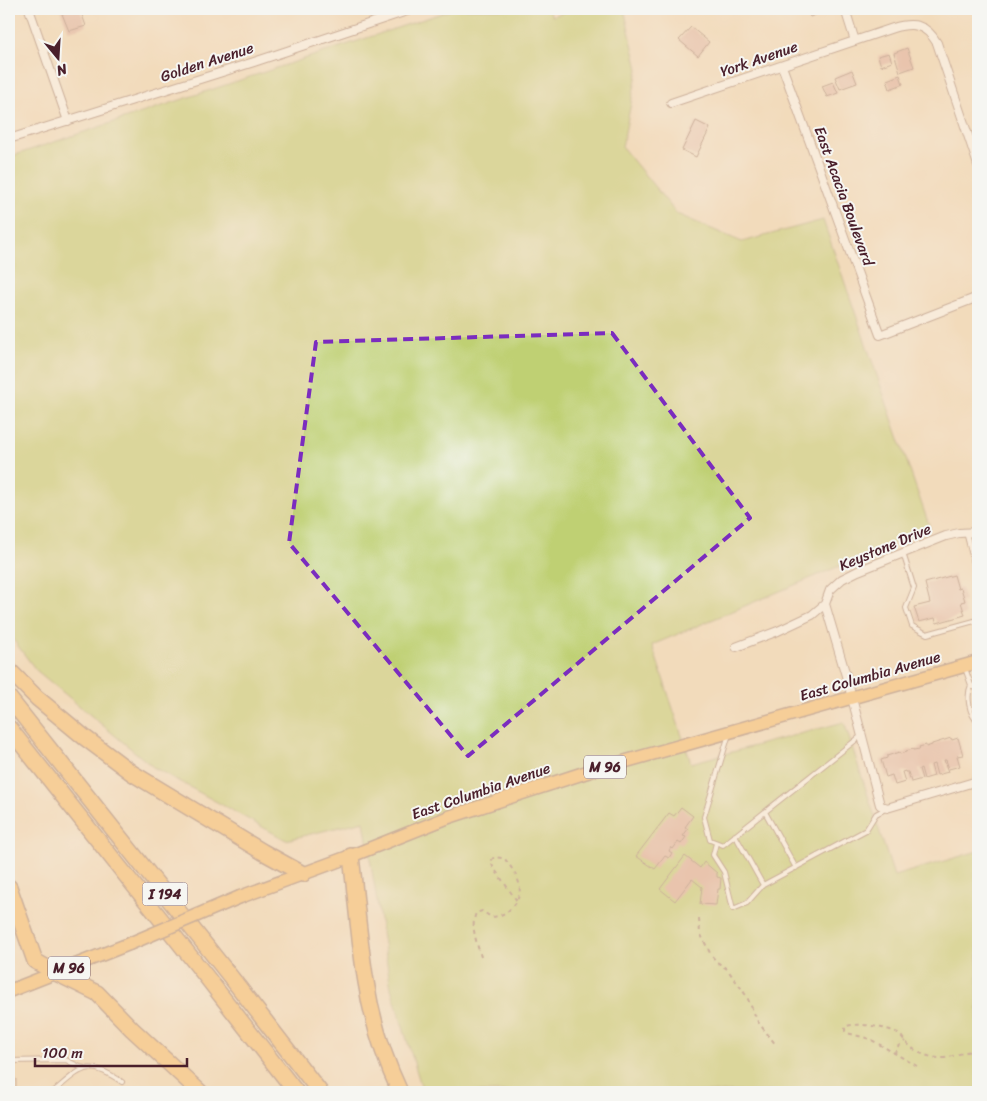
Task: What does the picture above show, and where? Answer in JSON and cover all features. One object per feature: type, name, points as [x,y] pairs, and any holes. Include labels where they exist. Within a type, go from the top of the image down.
[{"type":"highway","points":[[9,670],[37,698],[132,774],[303,874]]},
{"type":"highway","name":"I 194","points":[[9,698],[320,1092]]},
{"type":"highway","name":"I 194","points":[[9,728],[212,982],[296,1092]]},
{"type":"highway","points":[[351,856],[366,983],[377,1033],[400,1092]]},
{"type":"highway","points":[[9,887],[35,961],[97,993],[200,1092]]},
{"type":"main road","name":"East Columbia Avenue","points":[[9,991],[240,898],[449,817],[584,773],[978,662]]},
{"type":"street","points":[[29,9],[68,121]]},
{"type":"street","name":"Golden Avenue","points":[[9,139],[254,62],[413,9]]},
{"type":"street","points":[[845,9],[856,41]]},
{"type":"street","name":"York Avenue","points":[[670,103],[907,24],[913,24],[920,26],[930,33],[937,43],[978,165]]},
{"type":"street","name":"East Acacia Boulevard","points":[[782,66],[880,335],[978,297]]},
{"type":"street","name":"Keystone Drive","points":[[736,647],[778,631],[812,615],[825,604],[830,590],[842,579],[858,571],[946,536],[978,532]]},
{"type":"street","points":[[825,604],[880,805],[887,808],[974,782]]},
{"type":"lane","points":[[966,532],[978,579]]},
{"type":"lane","points":[[904,553],[914,588],[906,608],[912,626],[927,634],[978,620]]},
{"type":"lane","points":[[965,666],[971,685],[978,691]]},
{"type":"lane","points":[[971,685],[968,696],[973,715],[978,722]]},
{"type":"lane","points":[[730,732],[704,817],[710,840],[723,845],[861,736]]},
{"type":"lane","points":[[716,843],[714,855],[724,872],[733,909],[747,903],[763,886],[866,830],[876,814],[887,808]]},
{"type":"lane","points":[[765,812],[796,868]]},
{"type":"lane","points":[[735,835],[763,886]]},
{"type":"lane","points":[[9,1061],[66,1060],[80,1067],[100,1069],[112,1074],[122,1082]]},
{"type":"lane","points":[[53,1092],[76,1073],[86,1068]]},
{"type":"path","points":[[481,957],[474,931],[474,917],[476,913],[482,911],[491,917],[500,916],[511,909],[517,901],[520,892],[519,881],[505,859],[494,857],[491,861],[493,867],[517,901]]},
{"type":"path","points":[[699,919],[700,933],[711,955],[727,969],[741,988],[758,1022],[776,1045]]},
{"type":"path","points":[[917,1066],[870,1039],[845,1032],[845,1026],[859,1024],[898,1033],[911,1047],[921,1054],[934,1057],[949,1058],[965,1052],[978,1051]]},
{"type":"path","points":[[895,1054],[896,1048],[906,1041]]},
{"type":"highlighted area","points":[[612,333],[750,518],[468,756],[289,543],[316,342]]},
{"type":"green space","points":[[454,9],[549,9],[552,16],[575,9],[624,9],[638,69],[622,147],[677,214],[742,242],[823,220],[930,528],[652,645],[691,763],[844,722],[894,876],[978,851],[978,1092],[423,1092],[391,988],[364,821],[286,840],[153,767],[36,670],[9,634],[9,157]]},
{"type":"building","points":[[60,9],[80,9],[86,26],[69,31]]},
{"type":"building","points":[[807,9],[821,9],[823,12],[810,17]]},
{"type":"building","points":[[691,27],[709,42],[698,56],[679,40]]},
{"type":"building","points":[[907,48],[914,67],[900,72],[894,53]]},
{"type":"building","points":[[889,53],[892,62],[881,66],[878,56]]},
{"type":"building","points":[[852,70],[857,83],[840,89],[835,77]]},
{"type":"building","points":[[900,75],[903,84],[890,89],[887,80]]},
{"type":"building","points":[[833,82],[838,93],[827,97],[822,86]]},
{"type":"building","points":[[696,121],[710,128],[696,157],[682,150]]},
{"type":"building","points":[[954,575],[958,589],[961,588],[965,601],[961,602],[965,615],[937,623],[935,618],[919,622],[914,607],[930,603],[925,583]]},
{"type":"building","points":[[951,738],[952,740],[958,738],[963,755],[957,756],[960,766],[949,769],[946,760],[944,760],[948,772],[937,775],[934,764],[931,765],[934,776],[924,779],[921,768],[919,769],[922,779],[911,782],[908,772],[905,771],[902,772],[905,782],[895,785],[892,775],[886,777],[881,760],[887,758],[887,756],[920,749],[919,747],[926,745],[926,747]]},
{"type":"building","points":[[681,807],[693,816],[685,827],[688,829],[683,836],[686,837],[681,844],[678,842],[673,849],[671,847],[669,851],[672,853],[669,858],[665,856],[655,869],[636,856],[669,813],[674,816]]},
{"type":"building","points":[[685,856],[700,868],[704,862],[717,873],[717,877],[721,878],[716,905],[700,904],[702,887],[692,879],[675,901],[660,889]]},
{"type":"building","points":[[9,1079],[16,1079],[16,1092],[9,1092]]}]
